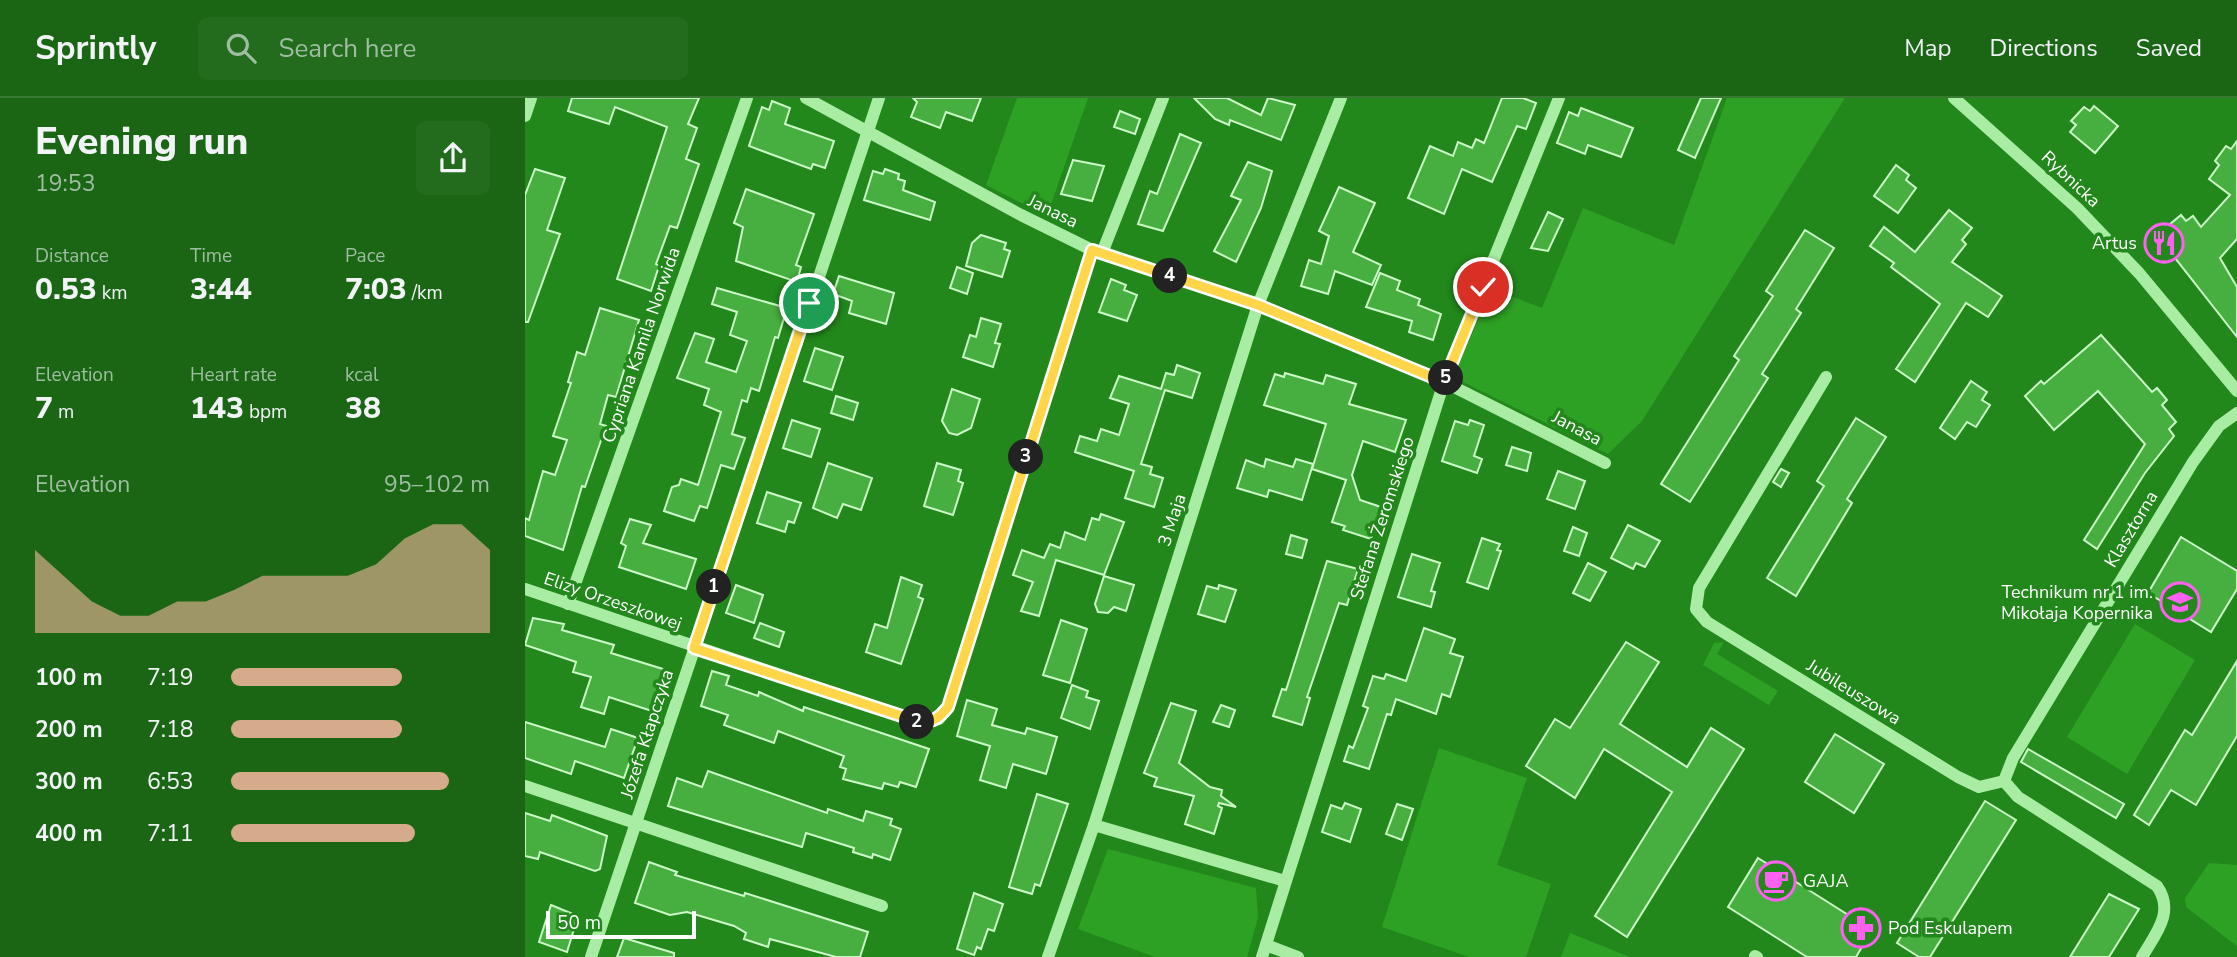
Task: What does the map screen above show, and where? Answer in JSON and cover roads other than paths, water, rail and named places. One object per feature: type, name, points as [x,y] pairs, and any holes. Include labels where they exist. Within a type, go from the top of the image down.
[{"type":"street","points":[[525,116],[531,98]]},
{"type":"street","name":"Cypriana Kamila Norwida","points":[[568,604],[747,98]]},
{"type":"street","name":"Janasa","points":[[806,98],[1021,215],[1097,251],[1258,305],[1444,382],[1605,463]]},
{"type":"street","name":"Józefa Kłapczyka","points":[[591,957],[866,130],[879,98]]},
{"type":"street","points":[[1097,251],[1163,98]]},
{"type":"street","name":"3 Maja","points":[[1048,957],[1094,825],[1258,305],[1341,98]]},
{"type":"street","name":"Stefana Żeromskiego","points":[[1264,951],[1444,382],[1559,98]]},
{"type":"street","name":"Rybnicka","points":[[1954,98],[2039,172],[2105,236],[2237,391]]},
{"type":"street","name":"Elizy Orzeszkowej","points":[[525,589],[920,722],[939,719],[948,707],[1097,251]]},
{"type":"street","name":"Jubileuszowa","points":[[1826,377],[1699,588],[1696,610],[1707,622],[1958,777],[1979,787],[2004,781]]},
{"type":"street","name":"Klasztorna","points":[[2004,781],[2013,758],[2193,461],[2220,426],[2237,413]]},
{"type":"street","points":[[2004,781],[2018,797],[2157,886],[2163,894],[2165,914],[2142,957]]},
{"type":"street","name":"Józefa Kłapczyka","points":[[525,786],[882,906]]},
{"type":"street","points":[[1094,825],[1285,881]]},
{"type":"street","points":[[1264,951],[1298,957]]},
{"type":"place","name":"Artus","points":[[2164,243]]},
{"type":"place","name":"Technikum nr 1 im. Mikołaja Kopernika","points":[[2180,602]]},
{"type":"place","name":"GAJA","points":[[1776,881]]},
{"type":"place","name":"Pod Eskulapem","points":[[1861,928]]}]
